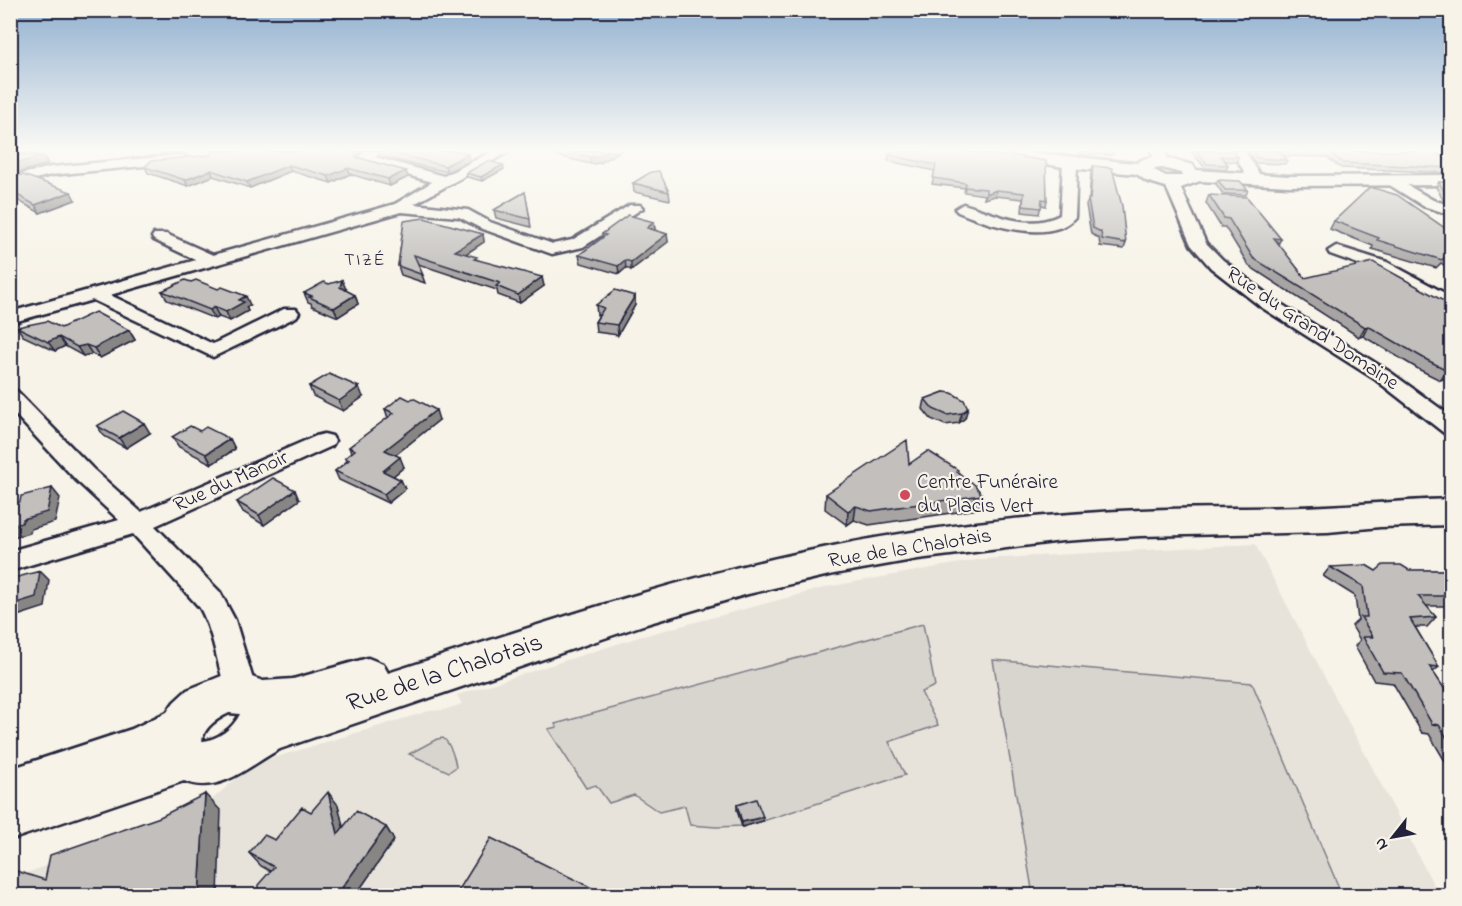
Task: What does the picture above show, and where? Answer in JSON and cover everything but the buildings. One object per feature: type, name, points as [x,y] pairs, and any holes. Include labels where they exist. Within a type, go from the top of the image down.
[{"type":"main road","name":"Rue de la Chalotais","points":[[10,793],[220,721],[268,732],[641,609],[748,579],[834,560],[918,545],[1062,528],[1140,523],[1328,519],[1380,514],[1452,512]]},
{"type":"main road","name":"Rue de la Chalotais","points":[[1328,519],[1352,524],[1452,525]]},
{"type":"main road","name":"Rue de la Chalotais","points":[[10,816],[220,721]]},
{"type":"street","points":[[10,318],[400,207],[424,193]]},
{"type":"street","points":[[963,209],[992,221],[1039,226],[1058,224],[1067,217],[1068,193]]},
{"type":"street","name":"Rue du Grand Domaine","points":[[1176,193],[1199,245],[1217,264],[1267,303],[1383,376],[1426,406],[1452,428]]},
{"type":"street","points":[[1412,193],[1428,203],[1452,212]]},
{"type":"street","points":[[400,207],[463,213],[485,225],[552,249],[577,244],[635,208]]},
{"type":"street","points":[[160,237],[212,261]]},
{"type":"street","points":[[1336,250],[1381,266],[1452,305]]},
{"type":"street","points":[[94,294],[213,351],[290,313]]},
{"type":"street","points":[[10,396],[85,475],[138,523],[210,600],[221,620],[237,682],[220,721]]},
{"type":"street","points":[[1426,406],[1452,403]]},
{"type":"street","name":"Rue du Manoir","points":[[10,561],[138,523],[324,441]]},
{"type":"street","points":[[220,721],[222,663],[226,636]]},
{"type":"shaded area","points":[[1255,544],[1439,895],[11,896],[11,879],[53,863],[169,837],[253,764],[429,711],[444,710],[462,704],[457,695],[639,637],[827,587],[982,559]]},
{"type":"shaded area","points":[[923,624],[935,686],[921,692],[938,725],[889,742],[905,775],[763,821],[737,810],[742,826],[690,825],[685,806],[659,812],[634,795],[609,803],[596,785],[586,788],[548,729],[557,727],[555,724]]},
{"type":"shaded area","points":[[993,660],[1252,683],[1342,895],[1033,895]]},
{"type":"shaded area","points":[[443,738],[450,747],[456,767],[449,772],[409,754],[437,739]]},
{"type":"place","name":"Centre Funéraire du Placis Vert","points":[[905,495]]},
{"type":"district","name":"TIZÉ","points":[[365,261]]}]
